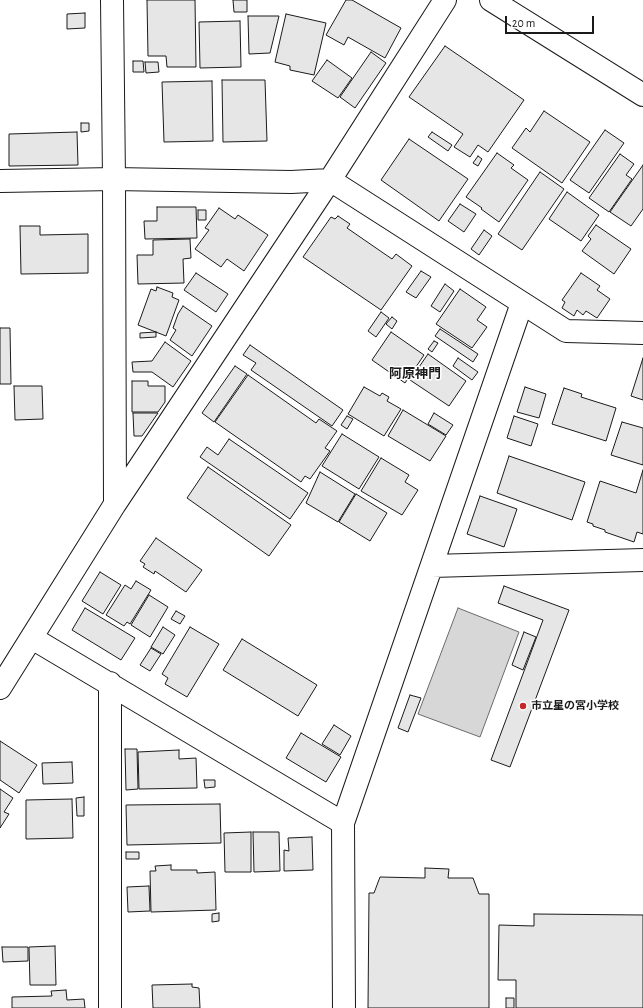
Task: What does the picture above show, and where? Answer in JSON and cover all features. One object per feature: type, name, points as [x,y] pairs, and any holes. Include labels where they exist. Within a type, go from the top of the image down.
[{"type":"street","points":[[112,0],[115,504]]},
{"type":"street","points":[[0,688],[115,504],[330,180],[445,0]]},
{"type":"street","points":[[491,0],[643,95]]},
{"type":"street","points":[[0,180],[114,179],[292,182],[330,180],[566,331],[643,334]]},
{"type":"street","points":[[344,1008],[343,823],[522,303]]},
{"type":"street","points":[[432,566],[643,560]]},
{"type":"street","points":[[32,638],[110,683],[343,823]]},
{"type":"street","points":[[110,683],[110,1008]]},
{"type":"shaded area","points":[[458,608],[519,632],[480,737],[418,714]]},
{"type":"building","points":[[147,0],[195,0],[196,67],[167,67],[166,56],[148,56]]},
{"type":"building","points":[[233,0],[247,0],[247,12],[234,12]]},
{"type":"building","points":[[346,0],[352,0],[401,28],[385,58],[348,37],[344,45],[326,35]]},
{"type":"building","points":[[85,13],[85,28],[67,29],[67,14]]},
{"type":"building","points":[[286,14],[326,23],[314,75],[290,70],[290,66],[275,62]]},
{"type":"building","points":[[248,16],[279,16],[270,53],[249,54]]},
{"type":"building","points":[[240,21],[241,67],[200,68],[199,22]]},
{"type":"building","points":[[445,46],[524,100],[488,152],[478,145],[470,157],[454,147],[463,134],[409,97]]},
{"type":"building","points":[[371,52],[386,63],[355,108],[340,97]]},
{"type":"building","points":[[327,60],[352,78],[338,98],[312,81]]},
{"type":"building","points":[[133,61],[143,61],[144,72],[133,72]]},
{"type":"building","points":[[145,62],[158,62],[159,72],[146,73]]},
{"type":"building","points":[[222,80],[265,80],[267,141],[223,142]]},
{"type":"building","points":[[212,81],[213,141],[164,142],[162,82]]},
{"type":"building","points":[[544,111],[590,142],[562,183],[512,148],[526,128],[530,132]]},
{"type":"building","points":[[81,123],[89,123],[89,131],[81,132]]},
{"type":"building","points":[[605,130],[624,143],[589,193],[570,180]]},
{"type":"building","points":[[77,132],[78,165],[9,166],[9,134]]},
{"type":"building","points":[[432,132],[452,145],[448,151],[428,137]]},
{"type":"building","points":[[409,139],[468,179],[439,221],[381,180]]},
{"type":"building","points":[[497,153],[514,165],[511,168],[528,180],[499,222],[466,197]]},
{"type":"building","points":[[620,154],[634,164],[626,175],[632,179],[609,212],[589,198]]},
{"type":"building","points":[[478,156],[482,159],[478,166],[473,163]]},
{"type":"building","points":[[643,165],[643,209],[631,226],[610,212]]},
{"type":"building","points":[[540,172],[564,189],[522,250],[498,234]]},
{"type":"building","points":[[567,192],[599,215],[581,241],[549,219]]},
{"type":"building","points":[[460,204],[476,214],[464,232],[448,221]]},
{"type":"building","points":[[157,207],[196,207],[197,238],[145,239],[144,221],[157,221]]},
{"type":"building","points":[[219,208],[235,219],[238,215],[268,235],[244,271],[227,259],[221,267],[195,249],[209,230],[205,228]]},
{"type":"building","points":[[198,210],[206,210],[206,220],[198,220]]},
{"type":"building","points":[[338,216],[350,224],[347,228],[392,259],[396,254],[412,266],[381,310],[303,257],[331,217],[335,219]]},
{"type":"building","points":[[596,225],[631,249],[614,274],[582,251],[591,239],[588,236]]},
{"type":"building","points":[[20,226],[40,226],[40,235],[88,234],[88,273],[21,274]]},
{"type":"building","points":[[484,230],[492,236],[479,255],[471,249]]},
{"type":"building","points":[[190,239],[191,258],[183,259],[184,283],[138,284],[137,255],[153,255],[153,240]]},
{"type":"building","points":[[421,271],[431,277],[416,298],[406,292]]},
{"type":"building","points":[[196,273],[228,294],[216,312],[184,290]]},
{"type":"building","points":[[581,273],[600,286],[597,290],[610,299],[597,318],[586,311],[583,315],[577,310],[574,316],[562,308],[565,302],[562,300]]},
{"type":"building","points":[[445,284],[454,291],[440,312],[431,306]]},
{"type":"building","points":[[157,287],[173,293],[172,297],[179,300],[166,336],[138,325],[151,289],[156,291]]},
{"type":"building","points":[[460,289],[486,307],[477,320],[487,327],[472,348],[436,324]]},
{"type":"building","points":[[183,306],[212,326],[192,356],[170,340],[176,330],[173,328],[178,314]]},
{"type":"building","points":[[381,312],[389,318],[376,337],[368,331]]},
{"type":"building","points":[[392,317],[397,321],[392,329],[386,324]]},
{"type":"building","points":[[0,328],[10,328],[11,384],[0,384]]},
{"type":"building","points":[[440,329],[478,354],[473,362],[435,336]]},
{"type":"building","points":[[156,332],[156,337],[140,338],[140,333]]},
{"type":"building","points":[[391,332],[424,355],[405,383],[372,360]]},
{"type":"building","points":[[434,341],[438,343],[432,352],[428,349]]},
{"type":"building","points":[[165,342],[191,361],[173,387],[152,372],[133,372],[132,362],[152,361]]},
{"type":"building","points":[[250,345],[343,410],[332,426],[251,370],[256,363],[243,355]]},
{"type":"building","points":[[428,354],[466,381],[449,406],[410,380]]},
{"type":"building","points":[[458,358],[478,372],[472,380],[453,366]]},
{"type":"building","points":[[643,358],[643,400],[631,396]]},
{"type":"building","points":[[235,366],[247,374],[214,422],[202,413]]},
{"type":"building","points":[[248,375],[316,423],[319,419],[337,431],[325,448],[330,451],[310,479],[305,476],[301,482],[215,422]]},
{"type":"building","points":[[132,381],[148,381],[148,386],[165,386],[165,402],[158,412],[132,412]]},
{"type":"building","points":[[14,386],[42,386],[43,419],[15,420]]},
{"type":"building","points":[[364,387],[380,396],[382,393],[389,397],[387,401],[401,409],[384,436],[348,414]]},
{"type":"building","points":[[525,387],[546,394],[539,418],[517,412]]},
{"type":"building","points":[[564,388],[582,394],[581,397],[616,408],[606,441],[552,424]]},
{"type":"building","points":[[403,410],[446,436],[430,461],[388,436]]},
{"type":"building","points":[[133,413],[158,413],[142,436],[134,436]]},
{"type":"building","points":[[434,413],[453,425],[446,435],[428,424]]},
{"type":"building","points":[[347,416],[353,419],[347,429],[341,425]]},
{"type":"building","points":[[514,416],[538,424],[531,446],[507,438]]},
{"type":"building","points":[[622,422],[643,428],[643,465],[611,455]]},
{"type":"building","points":[[342,434],[379,457],[359,489],[322,466]]},
{"type":"building","points":[[229,439],[308,493],[290,519],[200,457],[207,447],[218,455]]},
{"type":"building","points":[[509,456],[585,482],[572,520],[497,493]]},
{"type":"building","points":[[381,458],[409,475],[405,482],[418,490],[402,515],[361,491]]},
{"type":"building","points":[[208,467],[291,525],[269,556],[187,498]]},
{"type":"building","points":[[643,470],[643,534],[637,532],[634,542],[605,532],[605,530],[593,526],[593,524],[587,522],[600,481],[636,493]]},
{"type":"building","points":[[320,472],[355,494],[338,522],[306,503]]},
{"type":"building","points":[[356,494],[387,513],[370,541],[339,522]]},
{"type":"building","points":[[480,496],[517,509],[504,547],[467,534]]},
{"type":"building","points":[[156,538],[202,570],[186,592],[155,571],[154,574],[143,567],[145,564],[140,561]]},
{"type":"building","points":[[100,572],[121,585],[103,614],[82,601]]},
{"type":"building","points":[[136,581],[151,590],[130,624],[127,622],[124,626],[106,615],[125,585],[131,589]]},
{"type":"building","points":[[504,586],[569,610],[510,767],[491,760],[543,620],[498,603]]},
{"type":"building","points":[[149,595],[168,607],[150,637],[131,625]]},
{"type":"building","points":[[85,608],[135,638],[121,660],[72,630]]},
{"type":"building","points":[[176,611],[185,616],[180,624],[171,619]]},
{"type":"building","points":[[163,627],[175,635],[163,654],[151,647]]},
{"type":"building","points":[[190,627],[219,644],[187,697],[165,684],[168,678],[162,674]]},
{"type":"building","points":[[524,632],[536,637],[523,670],[512,665]]},
{"type":"building","points":[[242,639],[317,685],[298,716],[223,670]]},
{"type":"building","points":[[151,648],[161,654],[150,671],[140,665]]},
{"type":"building","points":[[410,695],[421,698],[408,732],[398,728]]},
{"type":"building","points":[[334,725],[351,736],[340,755],[322,744]]},
{"type":"building","points":[[301,733],[341,757],[326,782],[286,758]]},
{"type":"building","points":[[0,741],[37,765],[19,793],[0,780]]},
{"type":"building","points":[[125,749],[137,749],[138,789],[126,790]]},
{"type":"building","points":[[179,750],[179,759],[196,758],[197,788],[139,789],[138,752]]},
{"type":"building","points":[[72,762],[73,783],[43,784],[42,763]]},
{"type":"building","points":[[204,780],[215,780],[215,787],[205,788]]},
{"type":"building","points":[[0,789],[13,798],[4,812],[9,814],[0,828]]},
{"type":"building","points":[[84,797],[84,816],[77,816],[76,798]]},
{"type":"building","points":[[72,799],[73,838],[26,839],[26,800]]},
{"type":"building","points":[[220,804],[221,843],[127,845],[126,805]]},
{"type":"building","points":[[251,832],[251,872],[225,872],[224,833]]},
{"type":"building","points":[[253,832],[279,832],[280,871],[254,872]]},
{"type":"building","points":[[312,837],[313,870],[284,871],[284,850],[289,851],[288,838]]},
{"type":"building","points":[[126,852],[139,852],[139,859],[126,859]]},
{"type":"building","points":[[171,865],[171,870],[197,870],[197,873],[215,872],[216,910],[151,912],[150,871],[156,871],[155,866]]},
{"type":"building","points":[[425,868],[449,869],[448,878],[473,878],[479,894],[489,894],[489,1008],[368,1008],[369,893],[374,893],[380,877],[425,878]]},
{"type":"building","points":[[149,886],[150,911],[128,912],[127,887]]},
{"type":"building","points":[[219,913],[219,921],[212,922],[212,914]]},
{"type":"building","points":[[534,914],[643,915],[643,1008],[516,1008],[516,980],[498,980],[499,925],[534,926]]},
{"type":"building","points":[[55,946],[56,985],[30,985],[29,947]]},
{"type":"building","points":[[2,947],[28,947],[28,961],[3,962]]},
{"type":"building","points":[[192,984],[192,987],[199,988],[200,1008],[153,1008],[152,985]]},
{"type":"building","points":[[66,990],[67,1000],[84,999],[85,1008],[12,1008],[12,997],[52,996],[51,991]]},
{"type":"building","points":[[506,998],[514,998],[514,1008],[506,1008]]},
{"type":"place","name":"市立星の宮小学校","points":[[523,706]]},
{"type":"district","name":"阿原神門","points":[[415,374]]}]
